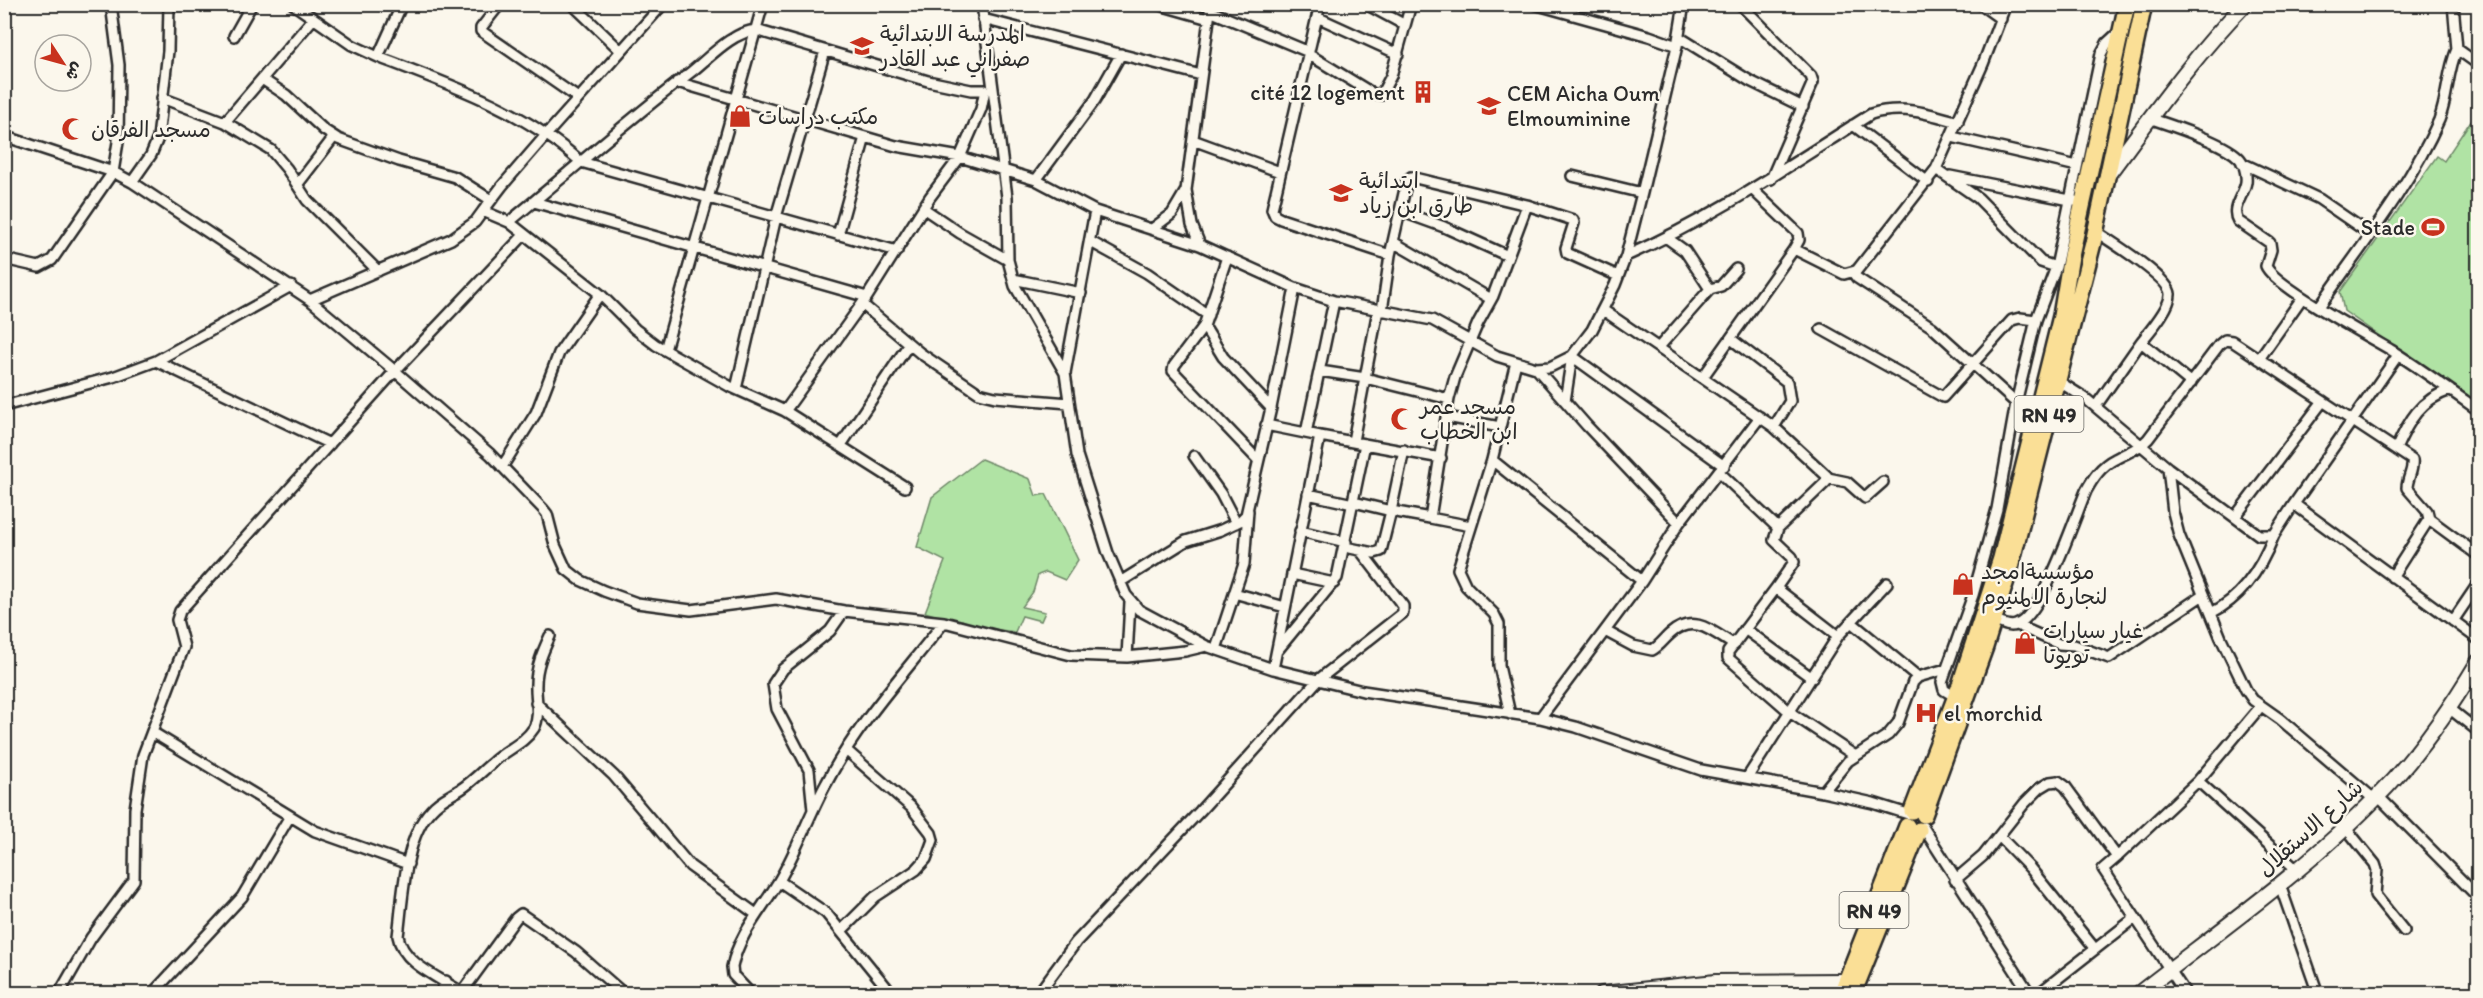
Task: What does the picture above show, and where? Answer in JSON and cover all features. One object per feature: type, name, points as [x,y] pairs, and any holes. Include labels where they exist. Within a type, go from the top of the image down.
[{"type":"main road","name":"RN 49","points":[[1915,821],[1988,602],[2066,294],[2076,202],[2127,4]]},
{"type":"main road","name":"RN 49","points":[[1847,989],[1994,620],[2096,231],[2116,125],[2144,4]]},
{"type":"street","points":[[4,260],[39,267],[52,260],[113,172],[118,142],[119,65],[111,4]]},
{"type":"street","points":[[132,182],[156,145],[170,4]]},
{"type":"street","points":[[234,36],[252,4]]},
{"type":"street","points":[[293,4],[352,45],[458,88],[530,123],[581,162],[897,251]]},
{"type":"street","points":[[378,57],[402,4]]},
{"type":"street","points":[[500,4],[481,31],[578,98]]},
{"type":"street","points":[[573,4],[620,50]]},
{"type":"street","points":[[310,300],[451,239],[475,222],[578,98],[663,4]]},
{"type":"street","points":[[665,350],[763,4]]},
{"type":"street","points":[[982,4],[989,89],[1007,196],[1008,260],[1013,279],[1031,316],[1065,373]]},
{"type":"street","points":[[1156,4],[1210,11],[1308,53],[1379,96],[1384,92],[1398,54],[1412,4]]},
{"type":"street","points":[[1320,4],[1272,208],[1275,216],[1390,255]]},
{"type":"street","points":[[1366,4],[1405,25]]},
{"type":"street","points":[[1534,4],[1649,36],[1678,41],[1803,107]]},
{"type":"street","points":[[677,82],[896,146],[1003,169],[1036,180],[1095,211],[1200,245],[1295,288],[1334,301],[1414,314],[1432,320],[1497,356],[1536,368],[1550,367],[1572,356],[1592,330],[1626,256],[1678,41],[1684,4]]},
{"type":"street","points":[[1740,4],[1811,76],[1812,86],[1771,180]]},
{"type":"street","points":[[1980,4],[2001,19]]},
{"type":"street","points":[[1794,249],[1844,274],[1855,271],[1928,182],[1936,169],[1952,137],[2006,4]]},
{"type":"street","points":[[2107,176],[2149,118],[2211,40],[2245,4]]},
{"type":"street","points":[[2319,307],[2405,182],[2432,135],[2448,91],[2457,49],[2453,4]]},
{"type":"street","points":[[1200,245],[1192,225],[1186,190],[1210,11]]},
{"type":"street","points":[[1317,17],[1398,54]]},
{"type":"street","points":[[225,122],[313,19]]},
{"type":"street","points":[[983,19],[1201,75]]},
{"type":"street","points":[[509,222],[627,121],[677,82],[736,37],[756,30],[939,83],[971,90],[989,89]]},
{"type":"street","points":[[1956,697],[1942,687],[1946,669],[1973,596],[1989,543],[2004,479],[2016,402],[2036,320],[2076,202],[2077,166],[2101,54],[2107,43],[2121,31]]},
{"type":"street","points":[[2457,49],[2478,64]]},
{"type":"street","points":[[736,389],[776,217],[825,51]]},
{"type":"street","points":[[1036,180],[1095,99],[1121,54]]},
{"type":"street","points":[[262,79],[286,95],[334,137],[399,161],[455,177],[491,200]]},
{"type":"street","points":[[785,411],[865,300],[923,208],[960,158],[989,89]]},
{"type":"street","points":[[162,98],[225,122],[271,150],[287,169],[307,200],[378,272]]},
{"type":"street","points":[[1626,256],[1667,238],[1771,180],[1870,114],[1903,109],[1958,122]]},
{"type":"street","points":[[2149,118],[2230,151],[2242,163],[2319,199],[2370,234]]},
{"type":"street","points":[[1853,125],[1928,182]]},
{"type":"street","points":[[4,136],[113,172],[132,182],[310,300],[395,371],[502,467],[547,514],[555,544],[566,569],[580,580],[604,591],[637,603],[691,610],[776,598],[844,611],[944,622],[1071,655],[1127,657],[1178,652],[1206,646]]},
{"type":"street","points":[[297,185],[334,137]]},
{"type":"street","points":[[838,235],[865,137]]},
{"type":"street","points":[[1952,137],[2077,166]]},
{"type":"street","points":[[1193,140],[1281,172]]},
{"type":"street","points":[[2242,163],[2246,183],[2236,208],[2237,219],[2270,243],[2271,250],[2266,262],[2267,271],[2302,298],[2398,355],[2478,410]]},
{"type":"street","points":[[1936,169],[1978,198],[2041,262],[2055,267]]},
{"type":"street","points":[[1946,175],[2076,202]]},
{"type":"street","points":[[1572,176],[1642,193]]},
{"type":"street","points":[[1353,441],[1407,180],[1412,177],[1573,220],[1567,253],[1618,276]]},
{"type":"street","points":[[1152,229],[1172,214],[1186,190]]},
{"type":"street","points":[[1703,377],[1799,240],[1798,233],[1753,190]]},
{"type":"street","points":[[534,202],[765,268],[865,300],[909,344],[979,393],[995,397],[1069,403]]},
{"type":"street","points":[[1430,518],[1449,399],[1470,341],[1491,299],[1527,206]]},
{"type":"street","points":[[923,208],[960,233],[1008,260]]},
{"type":"street","points":[[483,211],[509,222],[600,294],[635,329],[665,350],[736,389],[785,411],[905,487]]},
{"type":"street","points":[[1095,211],[1065,373],[1077,455],[1108,553],[1130,602],[1138,610],[1206,646],[1273,669],[1363,691],[1540,718],[1601,734],[1701,770],[1873,803],[1915,821],[2030,993]]},
{"type":"street","points":[[1400,212],[1444,227],[1508,256]]},
{"type":"street","points":[[2096,231],[2142,264],[2169,288],[2170,294],[2167,306],[2096,406]]},
{"type":"street","points":[[59,993],[91,938],[134,880],[136,871],[135,809],[142,755],[184,647],[177,620],[180,611],[395,371],[524,235]]},
{"type":"street","points":[[1667,238],[1684,252],[1710,289]]},
{"type":"street","points":[[1091,242],[1147,273],[1208,315]]},
{"type":"street","points":[[1393,242],[1491,299]]},
{"type":"street","points":[[1227,258],[1204,326],[1174,366],[1173,371],[1257,459]]},
{"type":"street","points":[[1659,347],[1710,289],[1721,286],[1736,268]]},
{"type":"street","points":[[1855,271],[1857,279],[1932,327],[2016,402],[2037,413]]},
{"type":"street","points":[[1013,279],[1081,293]]},
{"type":"street","points":[[4,406],[113,377],[156,361],[291,286]]},
{"type":"street","points":[[1120,582],[1186,541],[1236,523],[1246,515],[1257,459],[1271,408],[1295,288]]},
{"type":"street","points":[[2047,291],[2066,294]]},
{"type":"street","points":[[502,467],[536,413],[560,353],[600,294]]},
{"type":"street","points":[[2259,359],[2302,298]]},
{"type":"street","points":[[1306,434],[1334,301]]},
{"type":"street","points":[[1603,310],[1774,427],[1828,478],[1847,482],[1865,498],[1883,482]]},
{"type":"street","points":[[1821,329],[1941,397],[1946,395],[2012,320],[2020,318],[2036,320]]},
{"type":"street","points":[[1204,326],[1223,357],[1271,408]]},
{"type":"street","points":[[1731,339],[1787,381],[1790,401],[1774,427]]},
{"type":"street","points":[[2017,625],[2032,610],[2047,587],[2094,476],[2116,458],[2141,446],[2225,340],[2232,341],[2412,460],[2413,465],[2407,480],[2407,488],[2427,511],[2429,519],[2478,555]]},
{"type":"street","points":[[2141,342],[2191,383]]},
{"type":"street","points":[[841,445],[909,344]]},
{"type":"street","points":[[2211,613],[2225,605],[2238,593],[2262,561],[2274,535],[2294,504],[2398,355]]},
{"type":"street","points":[[1565,401],[1572,356]]},
{"type":"street","points":[[1572,356],[1722,469],[1778,528]]},
{"type":"street","points":[[156,361],[330,444]]},
{"type":"street","points":[[1510,714],[1499,666],[1499,624],[1494,614],[1466,586],[1458,569],[1492,460],[1516,362]]},
{"type":"street","points":[[1536,368],[1679,524]]},
{"type":"street","points":[[1320,371],[1365,378],[1449,399]]},
{"type":"street","points":[[2058,381],[2096,406],[2168,468],[2259,535],[2274,535]]},
{"type":"street","points":[[2396,448],[2417,411],[2433,396],[2450,390]]},
{"type":"street","points":[[2235,517],[2323,401]]},
{"type":"street","points":[[1447,417],[1500,427]]},
{"type":"street","points":[[1540,718],[1642,581],[1679,524],[1760,417]]},
{"type":"street","points":[[1266,425],[1441,458]]},
{"type":"street","points":[[1273,669],[1320,436]]},
{"type":"street","points":[[1276,652],[1334,583],[1345,544],[1365,444]]},
{"type":"street","points":[[1300,531],[1360,550],[1374,553],[1381,551],[1404,450]]},
{"type":"street","points":[[1194,456],[1221,494],[1236,523]]},
{"type":"street","points":[[1492,460],[1642,581]]},
{"type":"street","points":[[2168,468],[2176,525],[2203,595],[2246,690],[2261,706],[2377,798],[2478,897]]},
{"type":"street","points":[[1828,478],[1778,528],[1776,543],[1794,560],[1728,652],[1728,658],[1791,713],[1854,755]]},
{"type":"street","points":[[1308,494],[1471,526]]},
{"type":"street","points":[[2294,504],[2478,639]]},
{"type":"street","points":[[1216,649],[1246,548],[1248,508]]},
{"type":"street","points":[[2392,577],[2429,519]]},
{"type":"street","points":[[1038,993],[1076,942],[1200,812],[1318,680],[1403,611],[1399,601],[1360,550]]},
{"type":"street","points":[[1292,574],[1334,583]]},
{"type":"street","points":[[1747,778],[1839,636],[1887,583]]},
{"type":"street","points":[[2453,621],[2478,584]]},
{"type":"street","points":[[1776,588],[1839,636]]},
{"type":"street","points":[[1234,593],[1285,607]]},
{"type":"street","points":[[1994,620],[2010,626],[2017,625],[2055,642],[2080,647],[2109,658],[2203,595]]},
{"type":"street","points":[[1127,657],[1130,602]]},
{"type":"street","points":[[813,811],[809,770],[777,709],[773,684],[783,669],[832,629],[844,611]]},
{"type":"street","points":[[751,993],[734,975],[732,966],[756,914],[779,881],[826,784],[846,750],[897,678],[944,622]]},
{"type":"street","points":[[1851,622],[1918,677]]},
{"type":"street","points":[[1605,631],[1633,645],[1652,650],[1680,626],[1689,623],[1707,629],[1734,645]]},
{"type":"street","points":[[1745,629],[1812,678]]},
{"type":"street","points":[[550,636],[542,655],[536,681],[538,717],[534,727],[525,739],[496,758],[462,789],[440,801],[418,828],[408,864],[398,936],[400,946],[409,958],[463,993],[521,914],[576,952],[624,993]]},
{"type":"street","name":"شارع الاستقلال","points":[[2138,993],[2280,885],[2377,798],[2449,708],[2478,662]]},
{"type":"street","points":[[1823,792],[1854,755],[1877,744],[1898,723],[1910,687],[1918,677],[1946,669]]},
{"type":"street","points":[[536,703],[614,776],[690,866],[756,914]]},
{"type":"street","points":[[2186,993],[2103,869],[2198,781],[2261,706]]},
{"type":"street","points":[[2449,708],[2478,731]]},
{"type":"street","points":[[152,732],[329,838],[408,864]]},
{"type":"street","points":[[842,930],[875,897],[916,870],[926,859],[933,840],[932,833],[911,807],[846,750]]},
{"type":"street","points":[[1955,879],[1983,856],[2024,804],[2040,788],[2050,782],[2058,781],[2066,786],[2116,857]]},
{"type":"street","points":[[2198,781],[2297,870]]},
{"type":"street","points":[[152,993],[242,897],[290,816]]},
{"type":"street","points":[[2345,827],[2375,864],[2377,870],[2375,895],[2404,930]]},
{"type":"street","points":[[1999,836],[2036,876],[2095,949]]},
{"type":"street","points":[[779,881],[819,908],[842,930],[892,993]]},
{"type":"street","points":[[2280,885],[2318,993]]},
{"type":"street","points":[[2038,993],[2135,918]]},
{"type":"street","points":[[440,993],[446,981]]},
{"type":"street","points":[[1602,993],[1716,982],[1847,989]]},
{"type":"green space","name":"Stade","points":[[2478,110],[2478,405],[2344,311],[2340,292],[2437,156],[2444,161]]},
{"type":"green space","points":[[981,459],[1030,479],[1036,496],[1046,494],[1078,560],[1065,580],[1046,572],[1038,575],[1033,592],[1022,607],[1045,612],[1041,621],[1022,616],[1015,632],[977,627],[962,620],[956,622],[925,612],[945,561],[917,547],[932,497]]},
{"type":"place","name":"المدرسة الابتدائية صفراني عبد القادر","points":[[862,46]]},
{"type":"place","name":"cité 12 logement","points":[[1423,92]]},
{"type":"place","name":"CEM Aicha Oum Elmouminine","points":[[1489,106]]},
{"type":"place","name":"مكتب دراسات","points":[[740,116]]},
{"type":"place","name":"مسجد الفرقان","points":[[73,129]]},
{"type":"place","name":"ابتدائية طارق ابن زياد","points":[[1341,193]]},
{"type":"place","name":"Stade","points":[[2433,227]]},
{"type":"place","name":"مسجد عمر ابن الخطاب","points":[[1402,419]]},
{"type":"place","name":"مؤسسةامجد لنجارة الالمنيوم","points":[[1963,584]]},
{"type":"place","name":"غيار سيارات تويوتا","points":[[2025,643]]},
{"type":"place","name":"el morchid","points":[[1926,713]]}]
